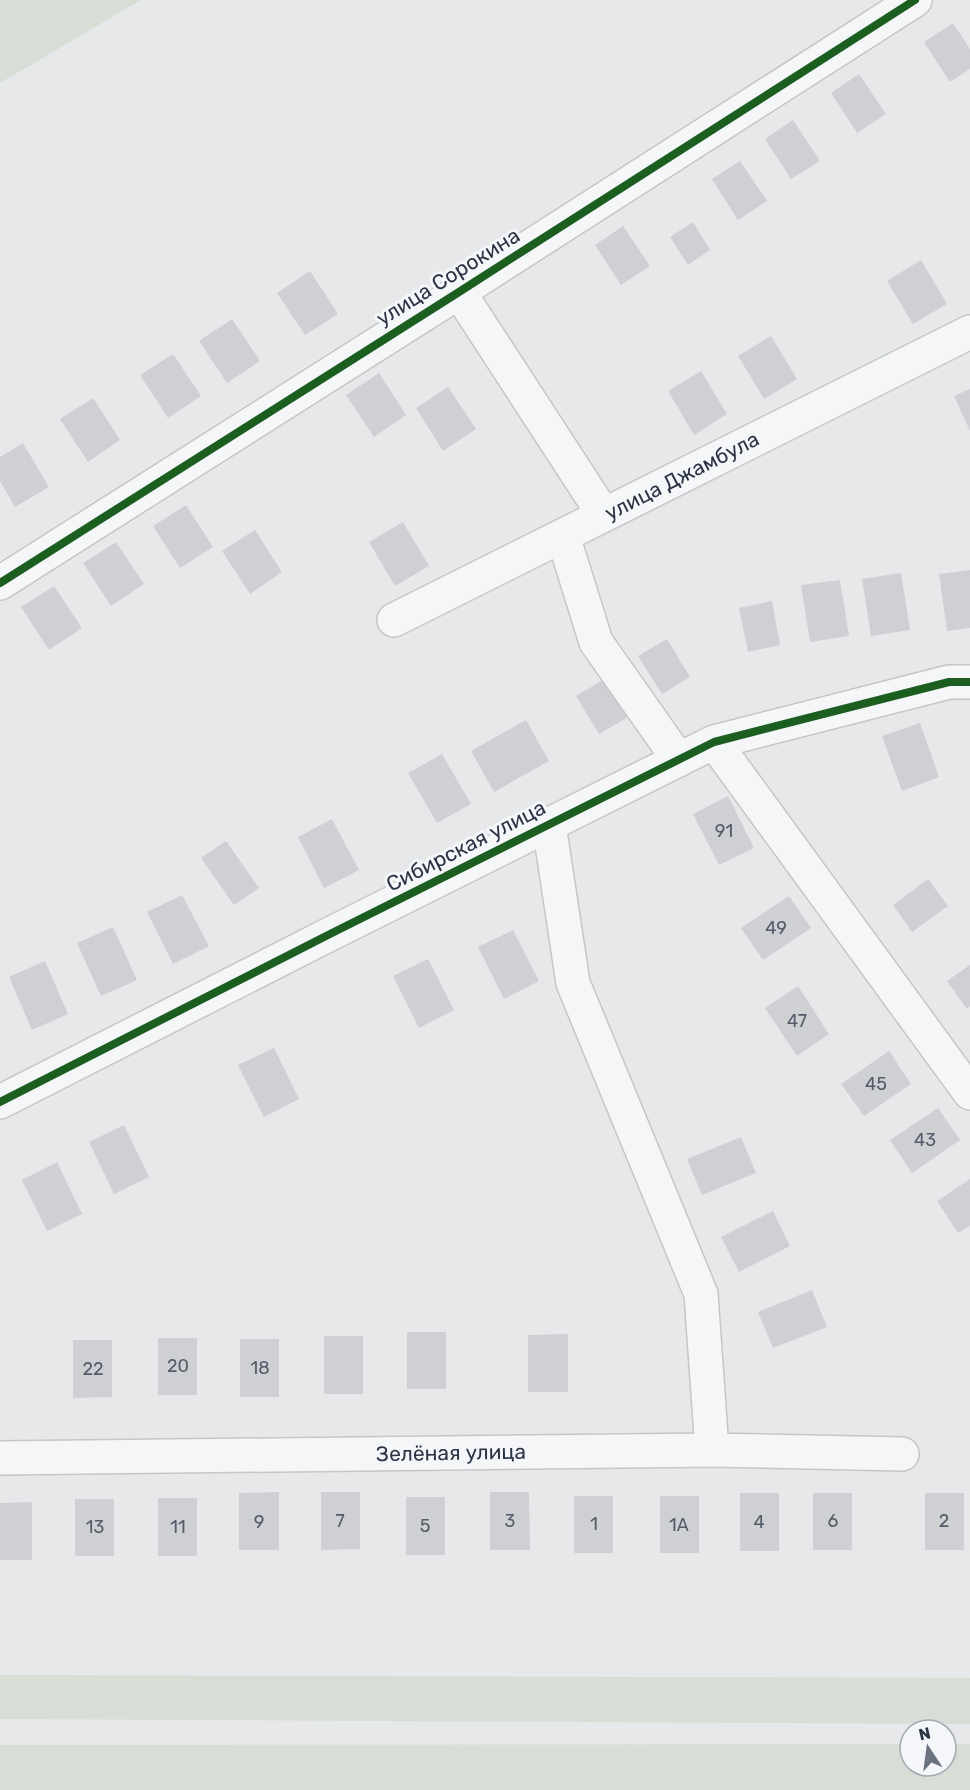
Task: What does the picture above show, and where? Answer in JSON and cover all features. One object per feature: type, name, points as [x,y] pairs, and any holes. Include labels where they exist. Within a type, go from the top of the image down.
[{"type":"street","name":"улица Сорокина","points":[[0,583],[915,0]]},
{"type":"street","points":[[459,292],[604,515]]},
{"type":"street","name":"улица Джамбула","points":[[394,620],[970,332]]},
{"type":"street","points":[[563,536],[596,642],[679,760]]},
{"type":"street","name":"Сибирская улица","points":[[0,1102],[714,742],[949,682],[970,682]]},
{"type":"street","points":[[714,742],[970,1094]]},
{"type":"street","points":[[549,825],[573,983],[702,1294],[712,1450]]},
{"type":"street","name":"Зелёная улица","points":[[0,1458],[712,1450],[902,1454]]},
{"type":"shaded area","points":[[0,0],[141,0],[0,83]]},
{"type":"shaded area","points":[[0,1675],[970,1678],[970,1724],[958,1724],[958,1718],[898,1718],[898,1724],[0,1719]]},
{"type":"shaded area","points":[[898,1744],[898,1778],[958,1778],[958,1744],[970,1744],[970,1790],[0,1790],[0,1745]]},
{"type":"building","points":[[953,23],[970,49],[970,69],[950,82],[924,42]]},
{"type":"building","points":[[859,74],[886,114],[857,133],[831,93]]},
{"type":"building","points":[[793,120],[820,161],[791,179],[765,139]]},
{"type":"building","points":[[740,161],[767,201],[738,220],[712,179]]},
{"type":"building","points":[[693,222],[710,250],[688,265],[670,237]]},
{"type":"building","points":[[623,226],[650,266],[621,285],[595,245]]},
{"type":"building","points":[[921,260],[947,304],[913,324],[887,281]]},
{"type":"building","points":[[310,271],[338,314],[305,335],[277,293]]},
{"type":"building","points":[[232,319],[260,361],[227,383],[199,341]]},
{"type":"building","points":[[771,336],[797,379],[764,399],[738,356]]},
{"type":"building","points":[[173,354],[201,396],[168,418],[140,375]]},
{"type":"building","points":[[701,371],[727,414],[694,435],[668,391]]},
{"type":"building","points":[[379,373],[406,415],[374,437],[346,395]]},
{"type":"building","points":[[448,387],[476,429],[443,451],[416,408]]},
{"type":"building","points":[[970,389],[970,431],[954,396]]},
{"type":"building","points":[[93,398],[120,440],[88,462],[60,419]]},
{"type":"building","points":[[23,443],[49,487],[15,507],[0,481],[0,457]]},
{"type":"building","points":[[186,505],[213,547],[180,568],[153,526]]},
{"type":"building","points":[[403,522],[429,566],[395,586],[369,542]]},
{"type":"building","points":[[255,530],[282,572],[250,594],[222,551]]},
{"type":"building","points":[[116,542],[144,584],[111,606],[83,563]]},
{"type":"building","points":[[970,570],[970,628],[947,631],[939,574]]},
{"type":"building","points":[[901,573],[910,630],[871,636],[862,579]]},
{"type":"building","points":[[840,580],[849,636],[810,642],[801,585]]},
{"type":"building","points":[[54,586],[82,628],[49,650],[21,607]]},
{"type":"building","points":[[772,601],[780,645],[748,652],[739,608]]},
{"type":"building","points":[[667,639],[690,677],[662,694],[638,656]]},
{"type":"building","points":[[605,679],[628,717],[599,734],[576,696]]},
{"type":"building","points":[[526,720],[549,761],[494,792],[471,751]]},
{"type":"building","points":[[920,723],[939,777],[902,791],[882,736]]},
{"type":"building","points":[[442,754],[471,804],[437,823],[408,773]]},
{"type":"building","points":[[728,796],[754,848],[719,865],[693,814]]},
{"type":"building","points":[[332,819],[359,870],[324,888],[298,837]]},
{"type":"building","points":[[226,841],[259,888],[234,905],[201,858]]},
{"type":"building","points":[[928,879],[948,906],[912,932],[893,905]]},
{"type":"building","points":[[182,895],[209,946],[173,964],[147,912]]},
{"type":"building","points":[[789,896],[811,928],[763,960],[741,928]]},
{"type":"building","points":[[113,927],[137,980],[101,996],[77,943]]},
{"type":"building","points":[[513,930],[539,981],[504,999],[478,947]]},
{"type":"building","points":[[428,959],[454,1010],[419,1028],[393,976]]},
{"type":"building","points":[[45,961],[68,1014],[32,1030],[9,977]]},
{"type":"building","points":[[970,965],[970,1006],[967,1009],[947,981]]},
{"type":"building","points":[[798,986],[829,1034],[797,1056],[765,1008]]},
{"type":"building","points":[[274,1048],[299,1099],[264,1117],[238,1065]]},
{"type":"building","points":[[889,1051],[911,1084],[864,1116],[841,1084]]},
{"type":"building","points":[[938,1108],[960,1140],[912,1173],[890,1140]]},
{"type":"building","points":[[124,1125],[149,1177],[114,1194],[89,1142]]},
{"type":"building","points":[[741,1137],[756,1173],[702,1195],[687,1159]]},
{"type":"building","points":[[57,1162],[82,1214],[47,1231],[22,1180]]},
{"type":"building","points":[[970,1179],[970,1226],[958,1233],[937,1201]]},
{"type":"building","points":[[773,1211],[790,1246],[739,1272],[721,1237]]},
{"type":"building","points":[[812,1290],[827,1327],[773,1348],[758,1312]]},
{"type":"building","points":[[407,1332],[446,1332],[446,1389],[407,1389]]},
{"type":"building","points":[[568,1334],[568,1392],[528,1392],[528,1335]]},
{"type":"building","points":[[324,1336],[363,1336],[363,1394],[324,1394]]},
{"type":"building","points":[[158,1338],[197,1338],[197,1395],[158,1395]]},
{"type":"building","points":[[240,1339],[279,1339],[279,1397],[240,1397]]},
{"type":"building","points":[[73,1340],[112,1340],[112,1397],[73,1398]]},
{"type":"building","points":[[279,1492],[279,1550],[239,1550],[239,1493]]},
{"type":"building","points":[[321,1492],[360,1492],[360,1549],[321,1550]]},
{"type":"building","points":[[490,1492],[529,1492],[530,1550],[490,1550]]},
{"type":"building","points":[[740,1493],[779,1493],[779,1551],[740,1551]]},
{"type":"building","points":[[813,1493],[852,1493],[852,1550],[813,1550]]},
{"type":"building","points":[[925,1493],[964,1493],[964,1550],[925,1550]]},
{"type":"building","points":[[574,1496],[613,1496],[613,1553],[574,1553]]},
{"type":"building","points":[[660,1496],[699,1496],[699,1553],[660,1553]]},
{"type":"building","points":[[406,1497],[445,1497],[445,1555],[406,1555]]},
{"type":"building","points":[[158,1498],[197,1498],[197,1556],[158,1556]]},
{"type":"building","points":[[75,1499],[114,1499],[114,1556],[75,1556]]},
{"type":"building","points":[[32,1502],[32,1560],[0,1560],[0,1503]]},
{"type":"cycle path","points":[[0,583],[915,0]]},
{"type":"cycle path","points":[[0,1102],[714,742],[949,682],[970,682]]}]
